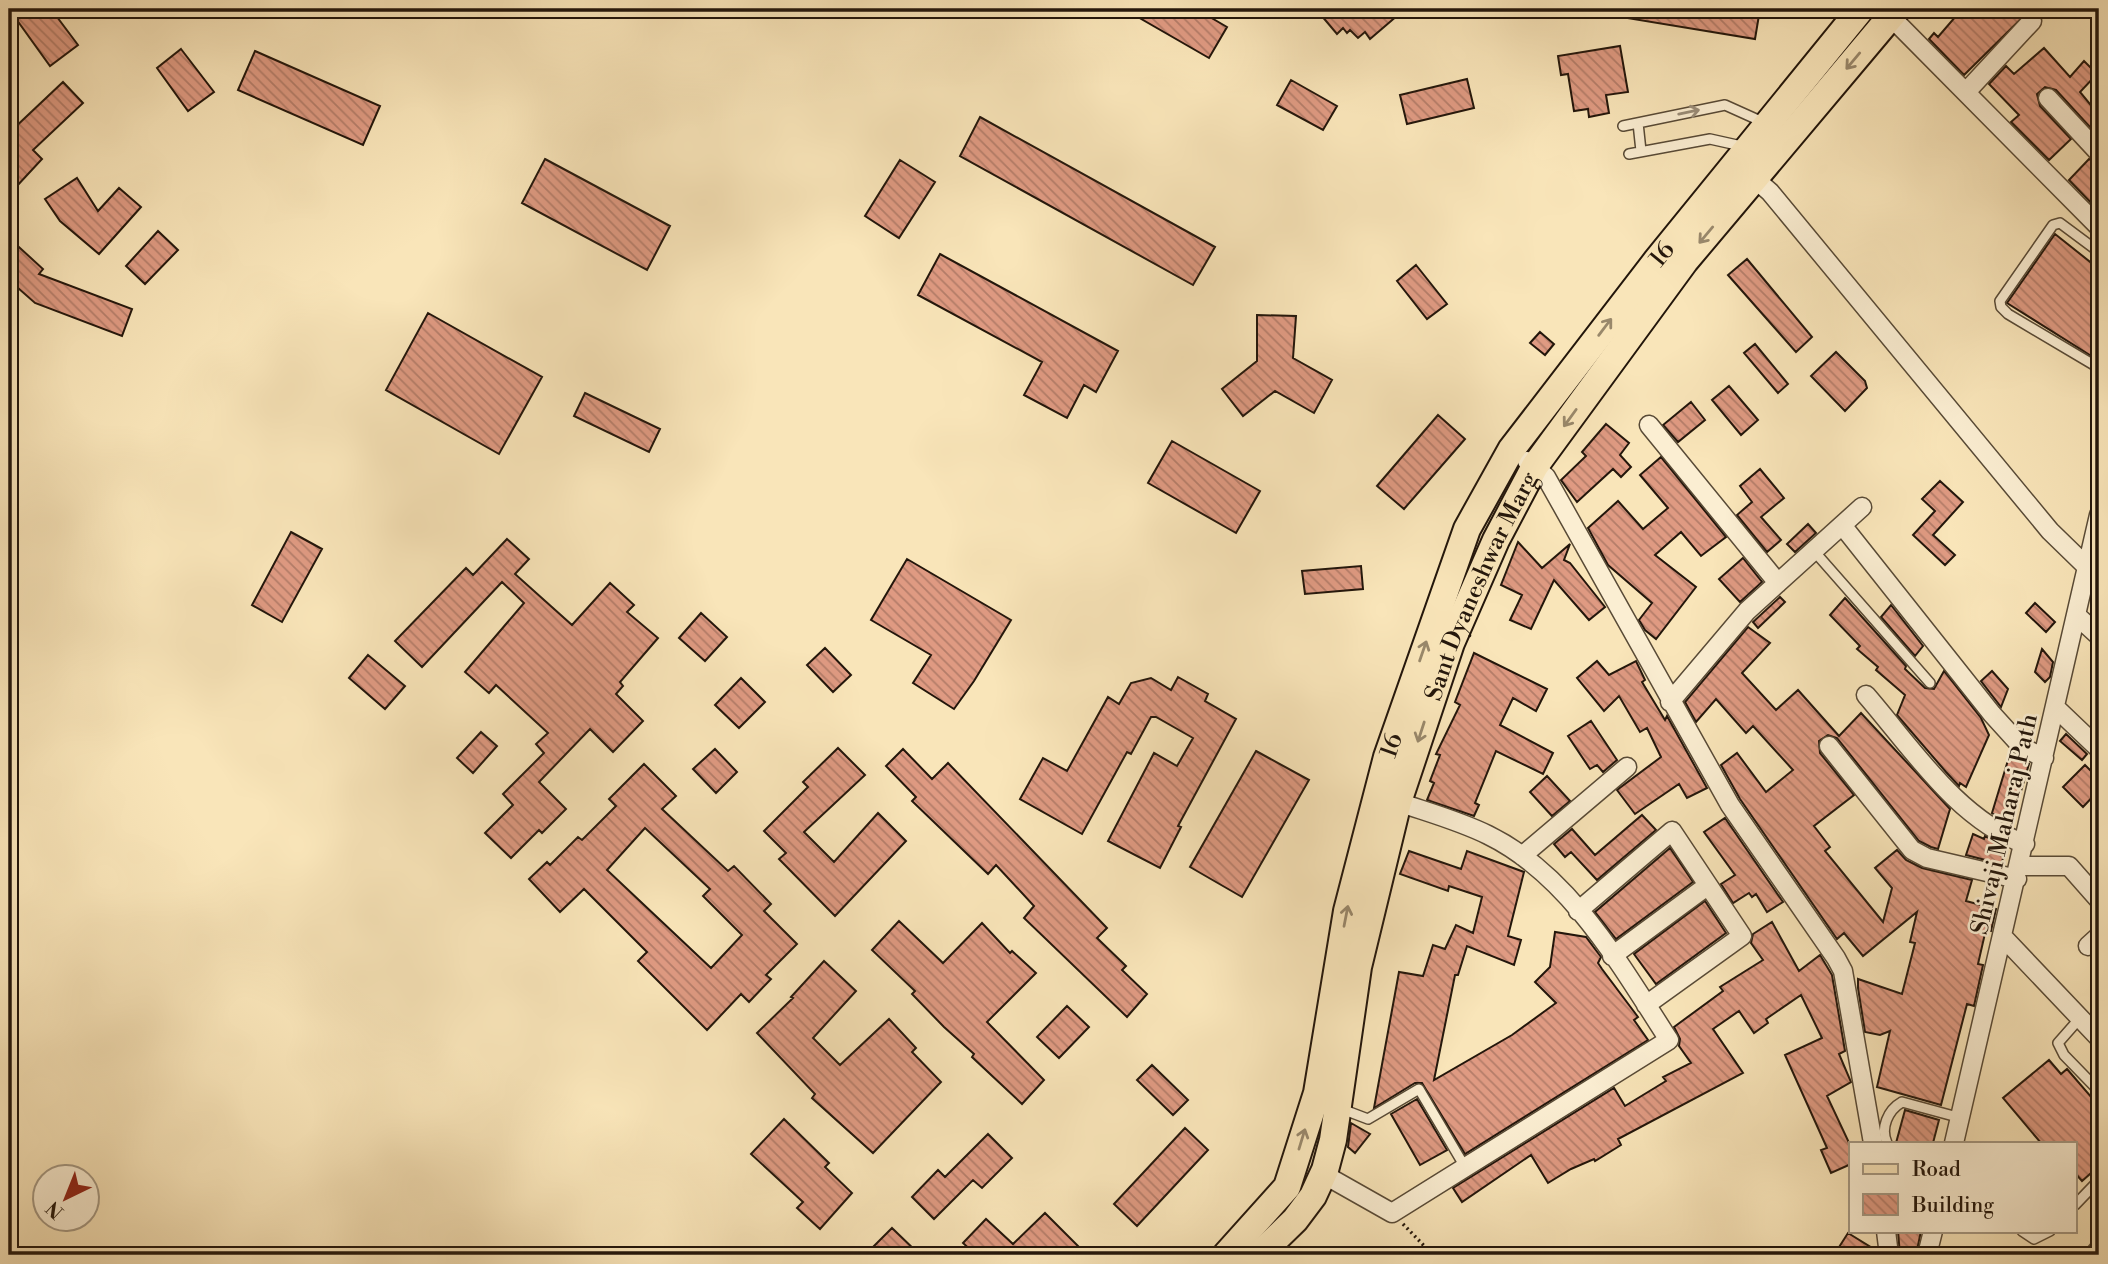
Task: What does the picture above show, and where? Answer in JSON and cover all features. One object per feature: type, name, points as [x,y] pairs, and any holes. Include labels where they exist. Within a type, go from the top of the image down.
[{"type":"main road","name":"16","points":[[1226,1255],[1287,1187],[1317,1093],[1347,911],[1387,757],[1467,529],[1511,450],[1746,163],[1776,132],[1861,9]]},
{"type":"main road","points":[[1776,132],[1894,12]]},
{"type":"main road","name":"Sant Dyaneshwar Marg","points":[[1259,1255],[1295,1220],[1318,1185],[1333,1140],[1358,967],[1398,802],[1451,643],[1496,540],[1535,466],[1685,261],[1746,163]]},
{"type":"main road","points":[[1287,1187],[1318,1185]]},
{"type":"street","points":[[1894,12],[1966,92],[2099,227]]},
{"type":"street","points":[[1966,92],[2032,21]]},
{"type":"street","points":[[2048,98],[2099,153]]},
{"type":"street","points":[[1746,163],[2050,531],[2087,567]]},
{"type":"street","points":[[1649,425],[1778,583]]},
{"type":"street","points":[[1511,450],[1546,477],[1730,805],[1843,971],[1873,1142]]},
{"type":"street","points":[[1670,702],[1747,611],[1862,507]]},
{"type":"street","points":[[1842,525],[1992,714],[2022,747],[2044,758]]},
{"type":"street","name":"Shivaji Maharaj Path","points":[[1954,1142],[2004,939],[2098,527]]},
{"type":"street","points":[[2076,615],[2099,636]]},
{"type":"street","points":[[1866,695],[1971,812],[2001,835],[2025,844]]},
{"type":"street","points":[[2055,707],[2099,749]]},
{"type":"street","points":[[1829,746],[1912,850],[1927,858],[2018,873],[2069,866],[2099,900]]},
{"type":"street","points":[[1522,856],[1627,767]]},
{"type":"street","points":[[1318,1185],[1392,1213],[1669,1040],[1567,895],[1522,856],[1488,834],[1398,802]]},
{"type":"street","points":[[1578,911],[1672,831],[1742,936],[1646,1004]]},
{"type":"street","points":[[1612,956],[1707,886]]},
{"type":"street","points":[[2004,939],[2099,1038]]},
{"type":"street","points":[[1886,1232],[1889,1255]]},
{"type":"street","points":[[1927,1255],[1933,1232]]},
{"type":"street","points":[[2094,1255],[2099,1249]]},
{"type":"lane","points":[[1623,126],[1725,105],[1776,132]]},
{"type":"lane","points":[[1638,123],[1641,151]]},
{"type":"lane","points":[[1629,154],[1710,139],[1746,163]]},
{"type":"lane","points":[[2099,253],[2060,223],[2053,225],[2000,301],[2001,307],[2008,314],[2099,368]]},
{"type":"lane","points":[[1814,551],[1930,683]]},
{"type":"lane","points":[[2080,1018],[2058,1043],[2064,1055],[2099,1091]]},
{"type":"lane","points":[[1337,1108],[1368,1119],[1419,1089],[1465,1167]]},
{"type":"lane","points":[[1887,1142],[1886,1119],[1894,1107],[1902,1102],[1961,1118]]},
{"type":"lane","points":[[2076,1204],[2099,1180]]},
{"type":"lane","points":[[2024,1232],[2034,1239],[2048,1232]]},
{"type":"path","points":[[1392,1213],[1433,1255]]},
{"type":"building","points":[[9,9],[51,9],[78,45],[50,66]]},
{"type":"building","points":[[1124,9],[1196,9],[1227,27],[1209,58]]},
{"type":"building","points":[[1328,9],[1405,9],[1370,39],[1365,32],[1358,38],[1350,30],[1347,33],[1343,28],[1337,34],[1321,15]]},
{"type":"building","points":[[1622,9],[1760,9],[1755,39],[1621,17]]},
{"type":"building","points":[[1962,9],[2031,9],[1964,75],[1929,39],[1934,33],[1938,37]]},
{"type":"building","points":[[1620,46],[1628,92],[1606,95],[1609,113],[1589,117],[1588,109],[1574,111],[1568,74],[1561,75],[1558,56]]},
{"type":"building","points":[[2044,48],[2070,77],[2084,61],[2097,74],[2080,92],[2099,115],[2099,137],[2056,90],[2045,87],[2037,94],[2040,106],[2071,139],[2049,160],[2011,122],[2019,115],[1989,84],[2006,66],[2014,74]]},
{"type":"building","points":[[181,49],[214,92],[188,111],[157,68]]},
{"type":"building","points":[[255,51],[380,106],[363,145],[238,90]]},
{"type":"building","points":[[1467,79],[1474,108],[1407,124],[1400,95]]},
{"type":"building","points":[[1291,80],[1337,106],[1323,130],[1277,105]]},
{"type":"building","points":[[63,82],[83,103],[33,150],[42,159],[16,187],[9,180],[9,133]]},
{"type":"building","points":[[980,117],[1215,247],[1193,285],[960,156]]},
{"type":"building","points":[[545,159],[670,226],[647,270],[522,203]]},
{"type":"building","points":[[2089,159],[2099,164],[2099,211],[2069,180]]},
{"type":"building","points":[[900,160],[935,182],[899,238],[865,216]]},
{"type":"building","points":[[77,178],[98,211],[119,188],[141,207],[99,254],[60,221],[45,199]]},
{"type":"building","points":[[158,231],[178,250],[145,284],[126,266]]},
{"type":"building","points":[[2055,234],[2099,269],[2099,332],[2093,357],[2007,303]]},
{"type":"building","points":[[9,238],[43,269],[39,274],[132,309],[122,336],[35,303],[9,280]]},
{"type":"building","points":[[940,254],[1118,351],[1096,392],[1084,385],[1067,418],[1024,395],[1042,362],[918,295]]},
{"type":"building","points":[[1747,259],[1812,337],[1796,352],[1728,275]]},
{"type":"building","points":[[1416,265],[1447,304],[1427,319],[1397,281]]},
{"type":"building","points":[[428,313],[542,377],[499,454],[386,390]]},
{"type":"building","points":[[1257,315],[1296,316],[1293,358],[1332,380],[1314,413],[1275,391],[1243,416],[1222,389],[1257,361]]},
{"type":"building","points":[[1540,332],[1554,344],[1545,355],[1530,343]]},
{"type":"building","points":[[1755,344],[1788,384],[1778,393],[1744,353]]},
{"type":"building","points":[[1836,352],[1865,381],[1867,388],[1845,411],[1811,376]]},
{"type":"building","points":[[1729,386],[1758,420],[1741,435],[1712,400]]},
{"type":"building","points":[[585,393],[660,429],[649,452],[574,416]]},
{"type":"building","points":[[1691,402],[1705,420],[1678,442],[1663,425]]},
{"type":"building","points":[[1438,415],[1465,439],[1404,509],[1377,486]]},
{"type":"building","points":[[1606,424],[1629,443],[1620,455],[1631,467],[1621,477],[1613,469],[1577,502],[1561,480],[1586,456],[1582,452]]},
{"type":"building","points":[[1172,441],[1260,491],[1236,533],[1148,483]]},
{"type":"building","points":[[1661,457],[1726,537],[1701,556],[1681,532],[1655,555],[1696,587],[1656,639],[1645,630],[1639,620],[1652,603],[1608,565],[1588,528],[1618,501],[1643,529],[1668,508],[1640,475]]},
{"type":"building","points":[[1760,469],[1784,498],[1761,517],[1781,540],[1767,552],[1737,515],[1752,502],[1740,486]]},
{"type":"building","points":[[1940,481],[1963,502],[1933,535],[1955,555],[1945,565],[1913,535],[1935,511],[1922,499]]},
{"type":"building","points":[[1808,524],[1816,533],[1795,552],[1787,544]]},
{"type":"building","points":[[291,532],[322,549],[282,622],[252,605]]},
{"type":"building","points":[[507,539],[529,559],[515,574],[572,625],[610,583],[634,605],[627,612],[658,638],[620,682],[623,686],[616,694],[643,721],[613,752],[590,729],[539,782],[566,809],[542,833],[539,830],[511,858],[485,833],[513,805],[503,794],[544,753],[536,744],[548,733],[496,685],[489,693],[465,672],[524,603],[502,582],[422,667],[395,641],[466,568],[473,575]]},
{"type":"building","points":[[1518,542],[1542,568],[1570,544],[1564,560],[1570,563],[1605,607],[1589,620],[1554,580],[1531,629],[1510,620],[1522,595],[1501,585]]},
{"type":"building","points":[[1743,558],[1762,582],[1740,602],[1719,579]]},
{"type":"building","points":[[907,559],[1011,620],[954,709],[913,683],[931,655],[871,620]]},
{"type":"building","points":[[1361,566],[1363,589],[1305,594],[1302,571]]},
{"type":"building","points":[[1780,597],[1785,602],[1758,628],[1753,622]]},
{"type":"building","points":[[1845,598],[1906,666],[1905,669],[1925,688],[1934,689],[1944,671],[1981,718],[1989,735],[1966,787],[1960,783],[1959,786],[1897,715],[1905,695],[1876,670],[1878,667],[1857,649],[1860,646],[1830,615]]},
{"type":"building","points":[[2035,603],[2055,622],[2046,632],[2026,613]]},
{"type":"building","points":[[1891,605],[1923,646],[1915,656],[1881,617]]},
{"type":"building","points":[[701,613],[727,637],[705,661],[679,638]]},
{"type":"building","points":[[1748,627],[1770,643],[1742,673],[1776,710],[1798,690],[1839,736],[1861,713],[1950,809],[1938,849],[1919,841],[1837,738],[1828,735],[1819,741],[1820,753],[1854,795],[1814,826],[1830,847],[1825,851],[1883,922],[1892,888],[1875,868],[1897,850],[1906,860],[1922,868],[1972,880],[1966,901],[1996,909],[1991,931],[1986,929],[1978,964],[1983,965],[1974,1006],[1967,1004],[1941,1105],[1877,1087],[1890,1031],[1880,1035],[1865,1032],[1858,988],[1858,979],[1902,994],[1915,943],[1910,942],[1917,912],[1863,956],[1844,933],[1837,939],[1740,799],[1721,765],[1737,753],[1766,792],[1793,770],[1753,726],[1746,733],[1716,699],[1696,722],[1685,702]]},
{"type":"building","points":[[825,648],[851,675],[833,692],[807,665]]},
{"type":"building","points":[[2042,649],[2053,662],[2050,677],[2045,682],[2035,672]]},
{"type":"building","points":[[1474,653],[1547,689],[1536,711],[1513,698],[1500,725],[1553,753],[1543,774],[1496,751],[1475,803],[1479,805],[1474,816],[1427,800],[1434,783],[1430,781],[1440,755],[1436,754],[1460,705],[1455,702]]},
{"type":"building","points":[[368,655],[405,686],[385,709],[349,678]]},
{"type":"building","points":[[1597,661],[1609,675],[1636,661],[1645,680],[1642,682],[1665,720],[1667,716],[1707,788],[1687,798],[1679,784],[1635,814],[1617,790],[1661,757],[1647,728],[1640,732],[1619,696],[1604,711],[1577,678]]},
{"type":"building","points":[[1992,671],[2008,689],[2001,707],[1981,681]]},
{"type":"building","points":[[1178,677],[1208,694],[1205,701],[1236,719],[1178,826],[1181,827],[1160,868],[1108,841],[1154,753],[1177,766],[1193,738],[1156,717],[1151,717],[1131,754],[1127,752],[1082,834],[1020,799],[1043,758],[1067,771],[1108,697],[1119,704],[1131,683],[1151,678],[1171,690]]},
{"type":"building","points":[[741,678],[765,702],[739,728],[715,705]]},
{"type":"building","points":[[1591,721],[1617,760],[1603,772],[1597,765],[1590,769],[1568,736]]},
{"type":"building","points":[[481,732],[497,746],[473,773],[457,758]]},
{"type":"building","points":[[2066,734],[2087,754],[2082,760],[2060,741]]},
{"type":"building","points":[[838,748],[865,775],[804,832],[834,862],[878,813],[906,841],[835,916],[779,859],[786,853],[764,831],[808,787],[803,782]]},
{"type":"building","points":[[715,749],[737,772],[716,793],[693,769]]},
{"type":"building","points":[[903,749],[932,779],[948,763],[1107,928],[1097,938],[1126,966],[1122,970],[1147,994],[1127,1017],[1024,918],[1034,906],[996,865],[988,874],[912,801],[916,797],[886,766]]},
{"type":"building","points":[[1256,751],[1309,780],[1242,897],[1190,867]]},
{"type":"building","points":[[2009,757],[2029,764],[2011,825],[1992,813]]},
{"type":"building","points":[[644,764],[676,796],[662,809],[728,871],[734,866],[771,904],[764,911],[797,944],[766,975],[771,979],[749,1002],[741,994],[707,1030],[638,961],[647,952],[584,889],[560,912],[529,879],[547,862],[550,865],[578,837],[582,840],[616,806],[609,799]],"holes":[[[645,828],[710,889],[703,896],[742,935],[711,968],[607,870]]]},
{"type":"building","points":[[2085,765],[2099,779],[2099,790],[2083,807],[2063,787]]},
{"type":"building","points":[[1547,776],[1570,801],[1552,816],[1530,792]]},
{"type":"building","points":[[1642,815],[1656,830],[1597,880],[1571,852],[1565,857],[1554,844],[1572,829],[1595,855]]},
{"type":"building","points":[[1725,818],[1783,902],[1767,912],[1756,894],[1752,897],[1749,893],[1733,903],[1721,884],[1735,875],[1704,832]]},
{"type":"building","points":[[1973,834],[1984,839],[1985,836],[2007,848],[2001,864],[1966,855]]},
{"type":"building","points":[[1670,848],[1693,882],[1616,939],[1595,912]]},
{"type":"building","points":[[1409,851],[1461,869],[1467,851],[1524,872],[1508,936],[1521,940],[1514,965],[1467,946],[1458,975],[1455,975],[1434,1080],[1512,1035],[1556,1003],[1535,982],[1550,967],[1555,932],[1586,937],[1601,957],[1598,963],[1638,1017],[1634,1020],[1648,1040],[1465,1154],[1422,1083],[1415,1083],[1374,1108],[1399,972],[1423,976],[1433,945],[1445,949],[1456,925],[1473,933],[1482,897],[1449,886],[1448,891],[1400,874]]},
{"type":"building","points":[[1705,901],[1726,933],[1656,984],[1634,954]]},
{"type":"building","points":[[899,921],[943,963],[982,923],[1010,953],[1012,951],[1036,973],[987,1022],[1044,1080],[1022,1104],[972,1057],[974,1054],[944,1027],[912,994],[915,991],[872,950]]},
{"type":"building","points":[[1772,922],[1799,971],[1820,955],[1832,975],[1845,1051],[1839,1054],[1851,1082],[1827,1096],[1849,1143],[1849,1165],[1831,1173],[1821,1150],[1827,1148],[1785,1055],[1822,1038],[1801,995],[1766,1019],[1768,1023],[1754,1033],[1739,1011],[1713,1029],[1743,1073],[1618,1139],[1621,1145],[1595,1161],[1594,1159],[1571,1169],[1548,1183],[1531,1155],[1462,1202],[1453,1188],[1614,1088],[1625,1106],[1666,1081],[1663,1077],[1691,1063],[1679,1046],[1680,1039],[1674,1027],[1723,991],[1720,987],[1763,960],[1751,943],[1753,934]]},
{"type":"building","points":[[824,961],[856,991],[813,1038],[840,1065],[889,1019],[916,1048],[912,1052],[941,1082],[873,1153],[812,1098],[815,1094],[757,1033],[793,998],[791,997]]},
{"type":"building","points":[[1067,1006],[1089,1027],[1059,1058],[1037,1037]]},
{"type":"building","points":[[2049,1060],[2061,1074],[2067,1069],[2099,1106],[2099,1166],[2082,1181],[2076,1174],[2076,1142],[2040,1142],[2003,1098]]},
{"type":"building","points":[[1152,1065],[1188,1100],[1173,1115],[1137,1080]]},
{"type":"building","points":[[1417,1099],[1447,1150],[1420,1165],[1391,1114]]},
{"type":"building","points":[[1905,1110],[1939,1120],[1933,1142],[1896,1142]]},
{"type":"building","points":[[784,1119],[829,1163],[825,1167],[852,1193],[820,1229],[797,1208],[803,1202],[751,1154]]},
{"type":"building","points":[[1351,1123],[1370,1134],[1355,1153],[1348,1147]]},
{"type":"building","points":[[1185,1128],[1208,1150],[1137,1226],[1114,1204]]},
{"type":"building","points":[[988,1134],[1012,1158],[982,1188],[973,1180],[934,1219],[912,1197],[938,1170],[945,1177]]},
{"type":"building","points":[[1045,1213],[1087,1255],[976,1255],[963,1243],[986,1219],[1013,1244]]},
{"type":"building","points":[[892,1228],[920,1255],[865,1255]]},
{"type":"building","points":[[1898,1232],[1921,1232],[1916,1255],[1900,1255]]},
{"type":"building","points":[[1848,1233],[1877,1251],[1878,1255],[1834,1255]]}]
